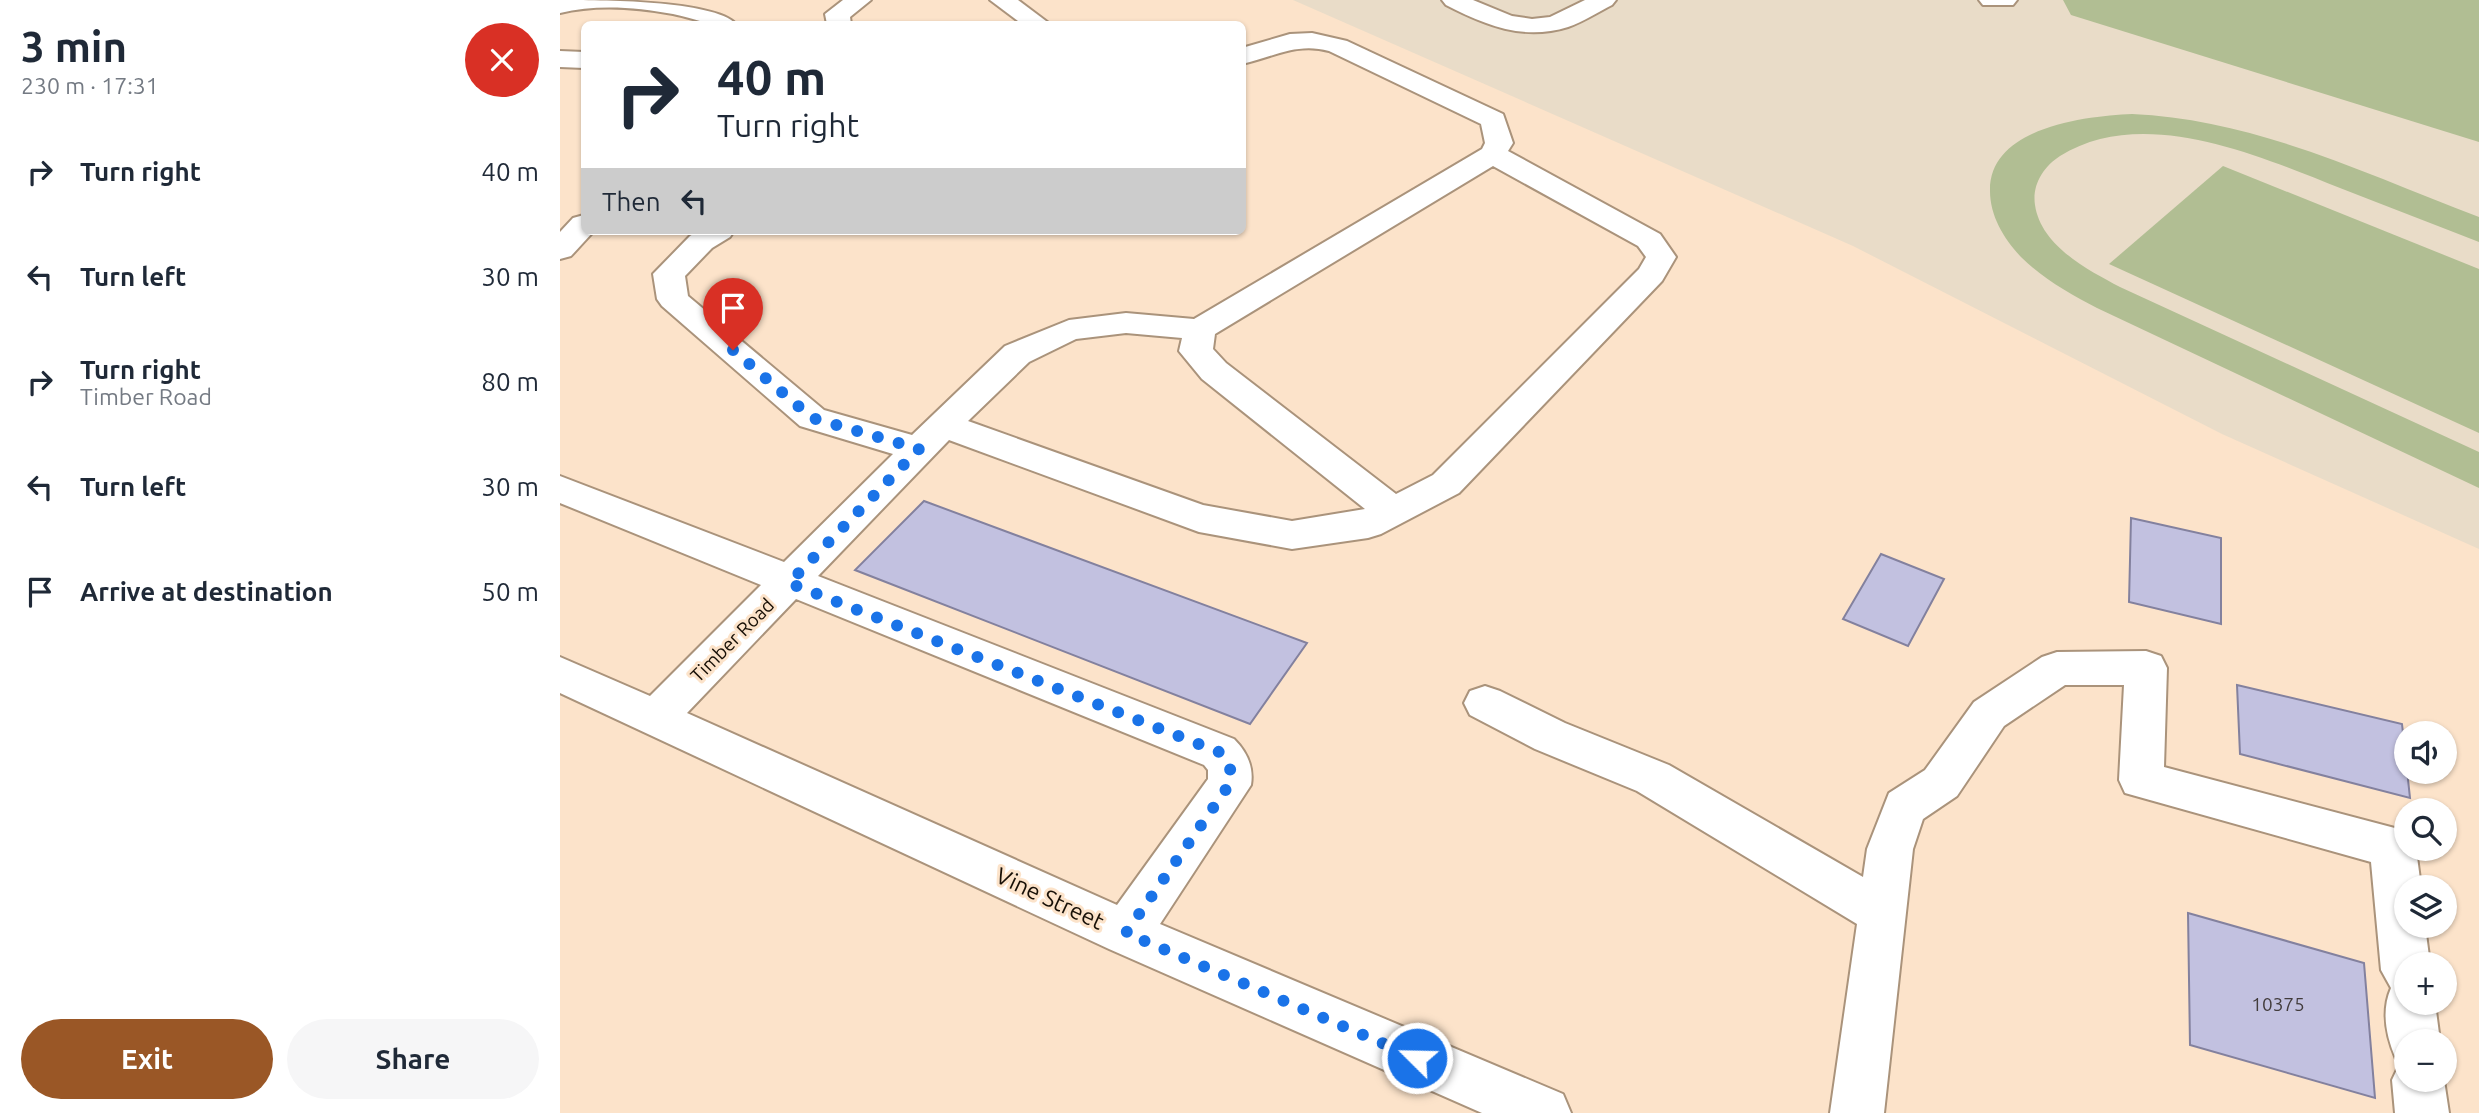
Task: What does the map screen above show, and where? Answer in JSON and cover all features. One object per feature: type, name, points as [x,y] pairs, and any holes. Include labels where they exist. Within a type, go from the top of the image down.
[{"type":"street","points":[[838,21],[837,14],[859,0]]},
{"type":"street","points":[[1002,0],[1034,21]]},
{"type":"street","points":[[1454,0],[1498,21],[1538,26],[1559,22],[1604,0]]},
{"type":"street","points":[[1991,0],[2005,0]]},
{"type":"street","points":[[560,6],[576,1],[677,2],[705,11],[720,21]]},
{"type":"street","points":[[1246,56],[1286,41],[1316,39],[1338,46],[1493,120],[1499,143],[1493,154],[1229,310],[1200,330],[1196,351],[1214,371],[1393,511]]},
{"type":"street","points":[[560,59],[581,60]]},
{"type":"street","points":[[707,235],[669,274],[673,299],[812,418],[931,437],[1199,518],[1292,535],[1368,524],[1446,484],[1651,274],[1661,257],[1649,240],[1493,154]]},
{"type":"street","points":[[560,250],[581,227]]},
{"type":"street","name":"Timber Road","points":[[655,718],[931,437],[1017,354],[1069,330],[1126,323],[1200,330]]},
{"type":"street","points":[[560,489],[789,583],[1219,752],[1228,761],[1232,771],[1229,785],[1126,933]]},
{"type":"street","points":[[1857,1113],[1890,849],[1905,807],[1941,783],[1989,714],[2057,669],[2146,668],[2141,780],[2393,846],[2404,952]]},
{"type":"street","name":"Vine Street","points":[[560,674],[1126,933],[1544,1113]]},
{"type":"street","points":[[1485,703],[1550,736],[1653,778],[1881,913]]},
{"type":"street","points":[[2419,1092],[2421,1113]]},
{"type":"shaded area","points":[[1293,0],[2479,0],[2479,549],[2222,434],[1853,246]]},
{"type":"green space","points":[[2063,0],[2479,0],[2479,142],[2071,15]]},
{"type":"green space","points":[[2132,114],[2177,118],[2266,137],[2352,167],[2479,217],[2479,242],[2274,162],[2201,140],[2164,135],[2127,135],[2093,141],[2060,156],[2048,165],[2035,190],[2035,205],[2046,233],[2068,255],[2094,273],[2479,452],[2479,488],[2097,308],[2067,292],[2021,257],[1999,227],[1992,209],[1990,191],[1994,169],[2005,152],[2022,139],[2043,129],[2090,118]]},
{"type":"green space","points":[[2223,166],[2479,269],[2479,433],[2109,264]]},
{"type":"building","points":[[924,501],[1307,643],[1250,724],[855,570]]},
{"type":"building","points":[[2131,518],[2221,538],[2221,624],[2129,602]]},
{"type":"building","points":[[1881,554],[1944,579],[1908,646],[1843,619]]},
{"type":"building","points":[[2237,685],[2394,722],[2394,784],[2408,784],[2410,798],[2240,754]]},
{"type":"building","points":[[2188,913],[2364,963],[2375,1098],[2190,1045]]},
{"type":"route","points":[[733,350],[812,418],[919,449],[789,583],[1219,752],[1228,761],[1232,771],[1229,785],[1126,933],[1417,1058]]}]
